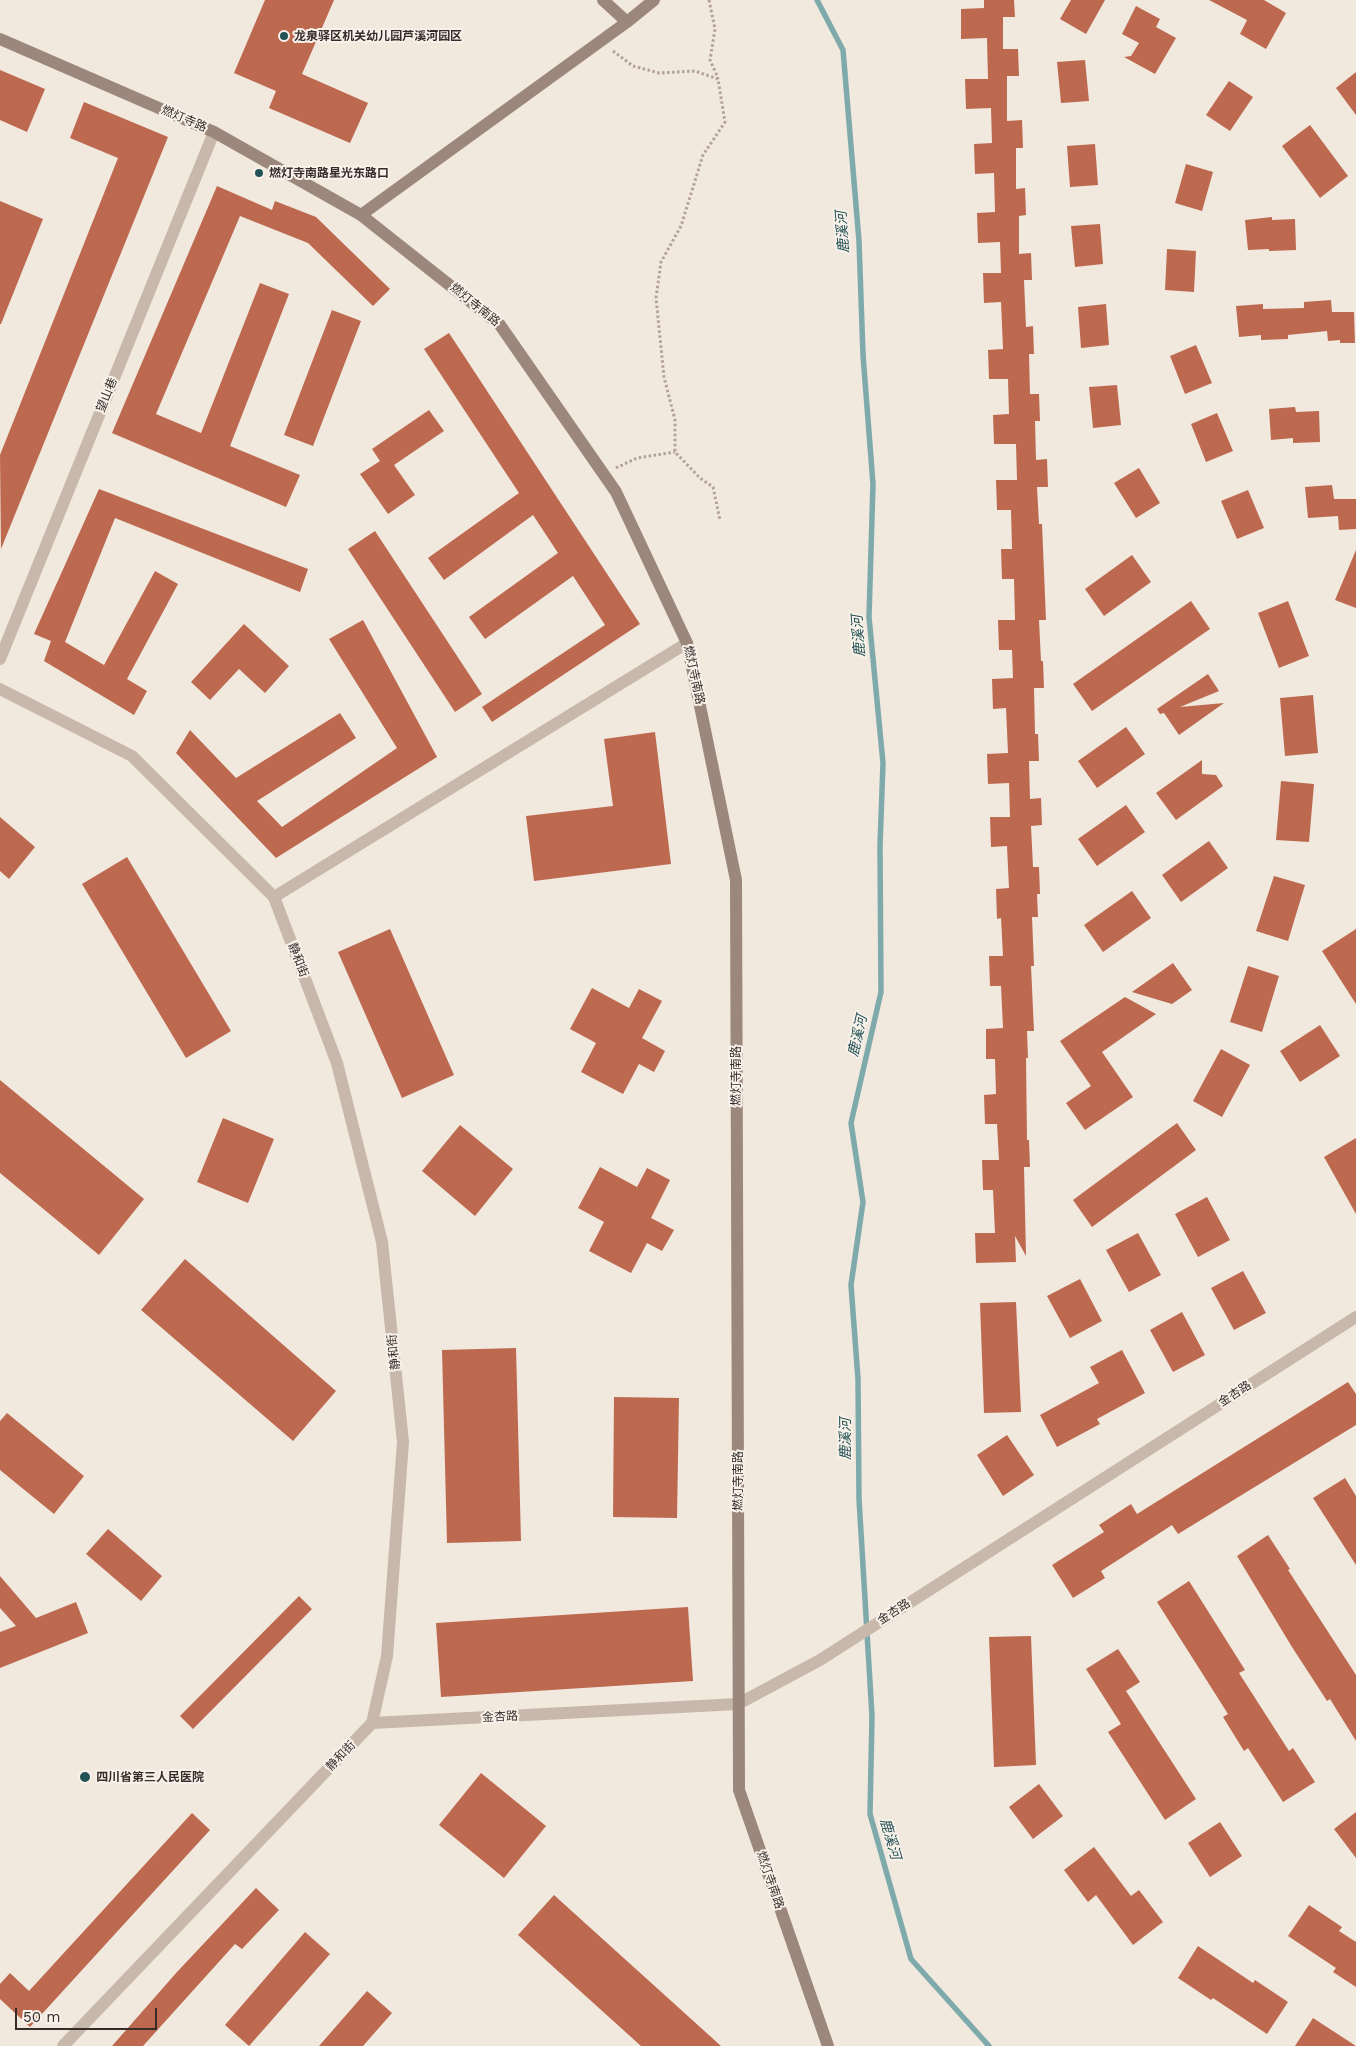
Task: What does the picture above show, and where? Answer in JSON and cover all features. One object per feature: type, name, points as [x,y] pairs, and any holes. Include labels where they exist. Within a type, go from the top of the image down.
[{"type":"street","points":[[603,0],[628,22]]},
{"type":"street","points":[[361,215],[628,22],[654,0]]},
{"type":"street","name":"燃灯寺路","points":[[0,39],[214,132],[361,215]]},
{"type":"street","name":"望山巷","points":[[0,659],[214,132]]},
{"type":"street","name":"燃灯寺南路","points":[[361,215],[500,324],[616,492],[688,643],[736,880],[739,1790],[828,2046]]},
{"type":"street","points":[[274,897],[688,643]]},
{"type":"street","name":"静和街","points":[[0,689],[132,756],[274,897],[337,1063],[382,1242],[403,1442],[387,1656],[372,1724],[64,2046]]},
{"type":"street","name":"金杏路","points":[[372,1724],[738,1704],[820,1660],[1356,1317]]},
{"type":"path","points":[[709,0],[715,30],[710,60],[718,79],[725,122],[703,155],[681,226],[660,262],[656,298],[664,377],[675,420],[675,452],[700,478],[713,487],[720,520]]},
{"type":"path","points":[[600,42],[633,66],[659,73],[695,71],[718,79]]},
{"type":"path","points":[[603,474],[637,458],[675,452]]},
{"type":"building","name":"龙泉驿区机关幼儿园芦溪河园区","points":[[265,0],[334,0],[302,74],[368,103],[350,143],[269,108],[276,91],[234,73]]},
{"type":"building","points":[[984,0],[1014,0],[1015,17],[1003,17],[1003,49],[1018,49],[1019,76],[1007,76],[1007,121],[1022,120],[1023,148],[1016,148],[1016,189],[1025,188],[1026,215],[1019,216],[1019,254],[1031,253],[1032,280],[1024,280],[1026,327],[1033,326],[1034,354],[1029,354],[1030,394],[1039,394],[1040,421],[1035,421],[1036,460],[1047,459],[1048,487],[1037,487],[1039,524],[1042,524],[1046,620],[1039,620],[1044,688],[1034,688],[1035,734],[1038,734],[1039,761],[1029,761],[1030,799],[1041,798],[1042,825],[1031,826],[1033,867],[1039,867],[1040,894],[1037,894],[1038,917],[1032,917],[1034,966],[1031,966],[1034,1031],[1027,1031],[1027,1140],[1029,1140],[1030,1167],[1024,1167],[1026,1256],[1015,1236],[1016,1262],[976,1263],[975,1233],[995,1233],[993,1190],[983,1190],[982,1160],[999,1160],[997,1124],[985,1124],[984,1095],[996,1094],[995,1059],[986,1059],[986,1029],[1003,1028],[1001,986],[990,986],[989,956],[1003,956],[1001,918],[997,919],[996,889],[1009,888],[1007,846],[991,847],[990,817],[1010,817],[1009,783],[988,784],[987,754],[1008,753],[1006,708],[993,709],[992,679],[1013,678],[1012,650],[999,650],[998,620],[1015,620],[1014,579],[1002,579],[1001,549],[1012,549],[1011,510],[997,510],[996,480],[1017,480],[1016,444],[994,444],[993,415],[1009,414],[1008,379],[989,379],[988,350],[1003,349],[1001,302],[984,303],[983,273],[1001,273],[1000,242],[978,243],[977,213],[995,212],[994,173],[975,174],[974,144],[992,143],[991,108],[966,109],[965,79],[988,79],[987,38],[961,39],[961,9],[984,8]]},
{"type":"building","points":[[1071,0],[1105,0],[1086,34],[1060,19]]},
{"type":"building","points":[[1209,0],[1264,0],[1286,13],[1266,49],[1240,34],[1247,20]]},
{"type":"building","points":[[1136,6],[1160,19],[1156,27],[1176,38],[1155,74],[1124,57],[1131,56],[1139,43],[1122,34]]},
{"type":"building","points":[[1085,60],[1089,101],[1061,103],[1057,62]]},
{"type":"building","points":[[0,70],[45,89],[27,132],[0,120]]},
{"type":"building","points":[[1356,72],[1356,115],[1336,88]]},
{"type":"building","points":[[1229,81],[1253,97],[1230,131],[1206,115]]},
{"type":"building","points":[[84,102],[168,137],[1,549],[0,455],[118,158],[70,138]]},
{"type":"building","points":[[1310,125],[1348,176],[1320,198],[1282,146]]},
{"type":"building","points":[[1095,144],[1098,185],[1070,187],[1067,146]]},
{"type":"building","points":[[1186,164],[1213,172],[1202,211],[1175,203]]},
{"type":"building","points":[[217,186],[272,210],[275,201],[316,217],[390,289],[373,306],[308,243],[240,216],[156,414],[201,433],[260,283],[289,294],[230,446],[300,475],[286,507],[112,433]]},
{"type":"building","points":[[0,201],[43,219],[1,324],[0,324]]},
{"type":"building","points":[[1272,217],[1272,220],[1295,219],[1296,250],[1248,250],[1245,220]]},
{"type":"building","points":[[1100,224],[1103,264],[1075,267],[1071,226]]},
{"type":"building","points":[[1167,249],[1196,251],[1194,292],[1165,290]]},
{"type":"building","points":[[1331,300],[1332,312],[1354,312],[1355,343],[1340,343],[1340,340],[1328,341],[1327,331],[1288,335],[1288,339],[1261,340],[1261,335],[1239,337],[1236,306],[1263,304],[1263,309],[1304,308],[1304,302]]},
{"type":"building","points":[[1106,304],[1109,345],[1081,348],[1078,307]]},
{"type":"building","points":[[332,310],[361,321],[313,446],[284,435]]},
{"type":"building","points":[[449,333],[640,624],[492,722],[482,707],[605,625],[573,576],[485,639],[469,617],[558,553],[533,515],[444,580],[428,558],[519,493],[424,349]]},
{"type":"building","points":[[1196,345],[1212,383],[1185,394],[1170,356]]},
{"type":"building","points":[[1117,385],[1121,425],[1093,428],[1089,387]]},
{"type":"building","points":[[1295,407],[1296,412],[1319,411],[1320,442],[1293,443],[1293,438],[1271,440],[1269,409]]},
{"type":"building","points":[[429,410],[444,431],[394,465],[415,495],[388,514],[360,474],[380,461],[372,449]]},
{"type":"building","points":[[1217,413],[1233,451],[1206,462],[1191,424]]},
{"type":"building","points":[[1139,468],[1160,503],[1136,518],[1114,483]]},
{"type":"building","points":[[1332,485],[1334,499],[1356,499],[1356,529],[1339,530],[1338,516],[1308,518],[1305,487]]},
{"type":"building","points":[[99,489],[308,569],[300,592],[115,518],[65,642],[104,665],[155,571],[178,584],[127,679],[147,691],[134,715],[44,661],[51,641],[34,634]]},
{"type":"building","points":[[1248,490],[1264,528],[1237,539],[1221,501]]},
{"type":"building","points":[[375,531],[482,694],[455,712],[348,549]]},
{"type":"building","points":[[1356,550],[1356,608],[1335,600]]},
{"type":"building","points":[[1132,555],[1151,582],[1104,616],[1085,589]]},
{"type":"building","points":[[1191,601],[1210,629],[1092,711],[1073,684]]},
{"type":"building","points":[[1288,601],[1309,656],[1279,668],[1258,613]]},
{"type":"building","points":[[363,620],[437,757],[276,858],[176,753],[190,730],[236,778],[340,713],[356,738],[257,801],[282,827],[397,748],[329,639]]},
{"type":"building","points":[[244,624],[289,666],[265,693],[239,669],[210,700],[191,682]]},
{"type":"building","points":[[1208,674],[1219,691],[1180,707],[1224,703],[1179,735],[1164,713],[1160,714],[1157,709]]},
{"type":"building","points":[[1313,695],[1318,753],[1285,756],[1280,698]]},
{"type":"building","points":[[1126,727],[1145,754],[1097,788],[1078,761]]},
{"type":"building","points":[[655,732],[671,864],[534,881],[526,816],[613,806],[604,739]]},
{"type":"building","points":[[1202,760],[1202,774],[1216,775],[1223,786],[1176,820],[1156,793]]},
{"type":"building","points":[[1281,781],[1314,784],[1309,842],[1276,840]]},
{"type":"building","points":[[1126,805],[1145,832],[1097,866],[1078,839]]},
{"type":"building","points":[[0,817],[35,847],[9,879],[0,871]]},
{"type":"building","points":[[1209,841],[1228,868],[1181,902],[1162,875]]},
{"type":"building","points":[[127,857],[231,1031],[186,1058],[82,884]]},
{"type":"building","points":[[1274,876],[1305,885],[1288,941],[1256,931]]},
{"type":"building","points":[[1132,891],[1151,918],[1103,952],[1084,925]]},
{"type":"building","points":[[390,929],[454,1075],[402,1098],[338,952]]},
{"type":"building","points":[[1356,929],[1356,1004],[1322,951]]},
{"type":"building","points":[[1173,963],[1192,990],[1172,1004],[1132,992]]},
{"type":"building","points":[[1248,966],[1279,976],[1262,1032],[1230,1022]]},
{"type":"building","points":[[592,988],[629,1008],[639,989],[662,1001],[642,1038],[665,1051],[654,1072],[639,1064],[623,1094],[581,1072],[596,1043],[570,1029]]},
{"type":"building","points":[[1125,997],[1156,1014],[1102,1052],[1133,1097],[1085,1130],[1066,1103],[1091,1086],[1060,1041]]},
{"type":"building","points":[[1320,1025],[1340,1056],[1300,1082],[1280,1051]]},
{"type":"building","points":[[1221,1049],[1250,1065],[1222,1117],[1193,1101]]},
{"type":"building","points":[[0,1080],[144,1199],[99,1255],[0,1173]]},
{"type":"building","points":[[223,1118],[274,1139],[248,1203],[197,1182]]},
{"type":"building","points":[[1177,1123],[1196,1150],[1092,1227],[1073,1200]]},
{"type":"building","points":[[460,1125],[513,1169],[475,1216],[422,1171]]},
{"type":"building","points":[[1356,1138],[1356,1214],[1324,1157]]},
{"type":"building","points":[[600,1167],[637,1187],[647,1168],[670,1180],[651,1218],[674,1230],[662,1251],[647,1243],[631,1273],[589,1251],[604,1222],[578,1208]]},
{"type":"building","points":[[1207,1197],[1230,1240],[1198,1257],[1175,1214]]},
{"type":"building","points":[[1138,1233],[1161,1275],[1129,1292],[1106,1250]]},
{"type":"building","points":[[185,1259],[336,1391],[293,1441],[141,1310]]},
{"type":"building","points":[[1243,1271],[1266,1313],[1234,1330],[1211,1288]]},
{"type":"building","points":[[1080,1279],[1102,1321],[1070,1338],[1047,1296]]},
{"type":"building","points":[[1016,1302],[1021,1412],[984,1413],[980,1303]]},
{"type":"building","points":[[1182,1312],[1205,1355],[1173,1372],[1150,1330]]},
{"type":"building","points":[[516,1348],[521,1541],[447,1543],[442,1350]]},
{"type":"building","points":[[1122,1350],[1145,1393],[1097,1419],[1100,1424],[1057,1447],[1040,1415],[1099,1383],[1090,1367]]},
{"type":"building","points":[[1348,1382],[1356,1394],[1356,1425],[1178,1534],[1172,1525],[1101,1571],[1105,1578],[1073,1598],[1052,1565],[1104,1532],[1099,1525],[1131,1504],[1137,1514]]},
{"type":"building","points":[[614,1397],[679,1398],[677,1518],[613,1517]]},
{"type":"building","points":[[7,1413],[84,1476],[54,1514],[0,1470],[0,1421]]},
{"type":"building","points":[[1007,1435],[1034,1475],[1003,1496],[977,1455]]},
{"type":"building","points":[[1345,1478],[1356,1496],[1356,1565],[1313,1498]]},
{"type":"building","points":[[108,1529],[162,1576],[141,1601],[86,1554]]},
{"type":"building","points":[[1268,1535],[1290,1569],[1288,1570],[1356,1675],[1356,1741],[1330,1699],[1327,1701],[1292,1647],[1237,1556]]},
{"type":"building","points":[[0,1576],[36,1618],[76,1602],[88,1633],[0,1668],[0,1632],[16,1626],[0,1608]]},
{"type":"building","points":[[1189,1581],[1245,1670],[1239,1673],[1289,1751],[1293,1748],[1315,1782],[1283,1802],[1248,1748],[1244,1751],[1223,1717],[1228,1714],[1157,1602]]},
{"type":"building","points":[[299,1596],[312,1609],[193,1729],[180,1716]]},
{"type":"building","points":[[688,1607],[693,1681],[441,1697],[436,1623]]},
{"type":"building","points":[[1031,1636],[1036,1765],[994,1767],[989,1637]]},
{"type":"building","points":[[1118,1649],[1140,1682],[1126,1691],[1196,1799],[1165,1820],[1108,1732],[1121,1724],[1086,1669]]},
{"type":"building","points":[[481,1773],[546,1826],[504,1878],[439,1825]]},
{"type":"building","points":[[1039,1784],[1063,1816],[1033,1839],[1009,1807]]},
{"type":"building","points":[[1356,1812],[1356,1858],[1334,1829]]},
{"type":"building","points":[[192,1813],[210,1830],[30,2027],[0,1999],[0,1984],[10,1973],[29,1991]]},
{"type":"building","points":[[1220,1822],[1242,1856],[1210,1877],[1188,1843]]},
{"type":"building","points":[[1094,1847],[1131,1896],[1139,1890],[1163,1922],[1133,1945],[1096,1895],[1088,1902],[1064,1870]]},
{"type":"building","points":[[256,1888],[279,1910],[242,1949],[235,1944],[143,2046],[112,2046],[177,1972]]},
{"type":"building","points":[[554,1895],[721,2046],[641,2046],[518,1935]]},
{"type":"building","points":[[1309,1905],[1342,1927],[1339,1931],[1356,1942],[1356,1987],[1333,1972],[1336,1968],[1288,1936]]},
{"type":"building","points":[[305,1932],[330,1954],[249,2046],[225,2025]]},
{"type":"building","points":[[1198,1946],[1253,1983],[1255,1980],[1288,2002],[1267,2034],[1213,1998],[1211,2000],[1178,1978]]},
{"type":"building","points":[[367,1991],[392,2013],[363,2046],[319,2046]]},
{"type":"building","points":[[1313,2018],[1356,2046],[1295,2046]]},
{"type":"waterway","name":"鹿溪河","points":[[817,0],[843,50],[859,241],[863,355],[873,484],[869,617],[883,763],[880,846],[881,992],[851,1123],[863,1202],[851,1285],[858,1379],[859,1499],[872,1716],[870,1814],[911,1959],[989,2046]]},
{"type":"place","name":"龙泉驿区机关幼儿园芦溪河园区","points":[[284,36]]},
{"type":"place","name":"燃灯寺南路星光东路口","points":[[259,173]]},
{"type":"place","name":"四川省第三人民医院","points":[[85,1777]]}]
